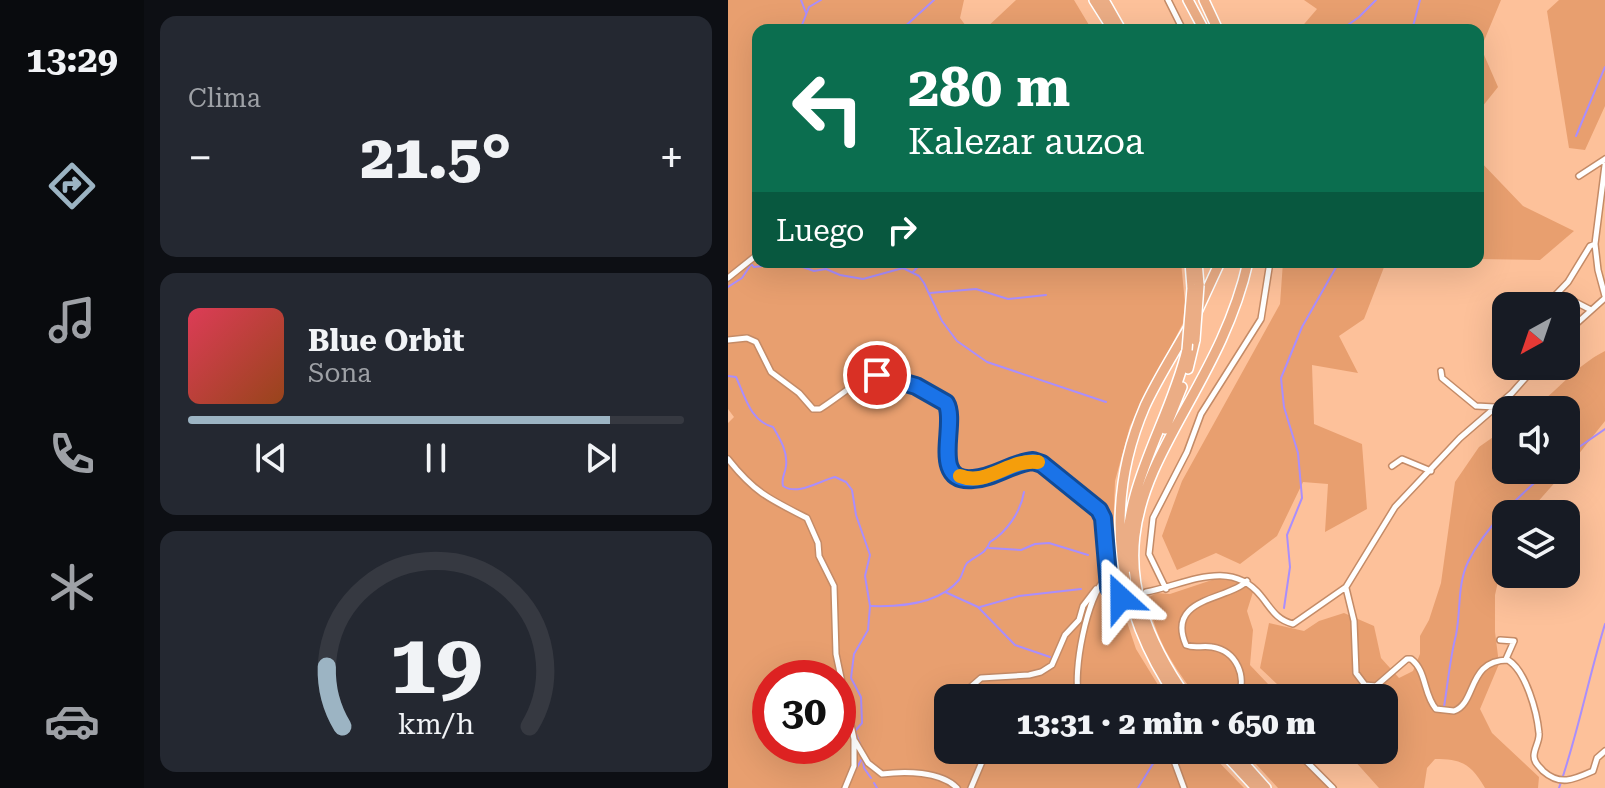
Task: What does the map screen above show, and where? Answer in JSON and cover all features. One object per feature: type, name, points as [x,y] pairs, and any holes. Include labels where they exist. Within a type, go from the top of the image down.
[{"type":"highway","points":[[1094,0],[1109,24]]},
{"type":"highway","points":[[1104,0],[1118,24]]},
{"type":"highway","points":[[1188,0],[1201,24]]},
{"type":"highway","points":[[1204,0],[1215,24]]},
{"type":"highway","points":[[1178,684],[1154,647],[1143,617],[1135,575],[1134,541],[1150,466],[1176,405],[1195,340],[1195,286],[1191,268]]},
{"type":"highway","points":[[1134,619],[1127,555],[1130,512],[1137,482],[1167,410],[1187,350],[1196,268]]},
{"type":"highway","points":[[1168,684],[1154,664],[1134,619],[1120,555],[1120,508],[1126,467],[1146,405],[1206,296],[1218,268]]},
{"type":"highway","points":[[1139,508],[1161,450],[1234,309],[1246,268]]},
{"type":"highway","points":[[1234,764],[1256,788]]},
{"type":"highway","points":[[1245,764],[1266,788]]},
{"type":"street","points":[[1168,0],[1180,24]]},
{"type":"street","points":[[1579,176],[1605,162]]},
{"type":"street","points":[[1580,320],[1605,297],[1595,244],[1605,162]]},
{"type":"street","points":[[1559,292],[1590,246],[1595,244]]},
{"type":"street","points":[[728,278],[752,259]]},
{"type":"street","points":[[1166,589],[1149,554],[1153,518],[1187,452],[1201,414],[1261,319],[1269,268]]},
{"type":"street","points":[[1580,304],[1591,310]]},
{"type":"street","points":[[728,340],[747,338],[756,342],[771,372],[799,393],[813,409],[820,409],[859,380],[877,375],[894,378],[935,396],[950,409],[946,457],[955,473],[971,480],[1033,461],[1042,464],[1099,510],[1105,527],[1107,578],[1114,595],[1121,598]]},
{"type":"street","points":[[1441,371],[1442,378],[1476,406],[1492,407]]},
{"type":"street","points":[[1507,396],[1522,380]]},
{"type":"street","points":[[1146,592],[1224,574],[1236,575],[1247,581],[1276,616],[1293,624],[1346,587],[1395,507],[1460,438],[1492,410]]},
{"type":"street","points":[[728,459],[749,485],[770,501],[807,518],[819,556],[834,586],[837,660]]},
{"type":"street","points":[[1392,466],[1402,459],[1431,471]]},
{"type":"street","points":[[974,684],[981,678],[1029,675],[1052,665],[1065,635],[1079,620],[1083,606],[1107,578]]},
{"type":"street","points":[[1243,684],[1244,676],[1224,652],[1212,647],[1194,649],[1186,645],[1182,636],[1184,623],[1199,602],[1240,588],[1247,581]]},
{"type":"street","points":[[1346,587],[1354,621],[1356,673],[1371,687],[1411,659],[1422,674],[1429,701],[1444,711],[1460,709],[1480,671],[1505,660],[1514,641],[1500,640]]},
{"type":"street","points":[[1079,684],[1078,652],[1096,589]]},
{"type":"street","points":[[1505,660],[1518,669],[1537,719],[1540,736],[1533,754],[1535,763],[1559,782],[1593,771],[1597,758],[1605,751]]},
{"type":"street","points":[[856,742],[868,763],[882,774],[907,772],[944,779],[957,788]]},
{"type":"street","points":[[845,788],[854,764]]},
{"type":"street","points":[[971,788],[981,764]]},
{"type":"street","points":[[1175,764],[1184,788]]},
{"type":"street","points":[[1309,764],[1333,788]]},
{"type":"shaded area","points":[[728,0],[964,0],[960,18],[964,24],[752,24],[752,268],[1182,268],[1185,303],[1183,323],[1130,426],[1115,481],[1113,534],[1123,610],[1136,649],[1157,684],[934,684],[934,764],[1221,764],[1244,788],[728,788],[728,423],[734,417],[728,409]]},
{"type":"shaded area","points":[[1016,0],[1074,0],[1088,24],[990,24]]},
{"type":"shaded area","points":[[1304,0],[1501,0],[1484,41],[1484,24],[1304,24],[1317,9]]},
{"type":"shaded area","points":[[1559,0],[1605,0],[1605,106],[1585,150],[1569,148],[1547,11]]},
{"type":"shaded area","points":[[1484,55],[1498,87],[1484,104]]},
{"type":"shaded area","points":[[1484,165],[1523,206],[1574,231],[1540,260],[1484,259]]},
{"type":"shaded area","points":[[1283,268],[1384,268],[1364,319],[1339,336],[1358,373],[1312,365],[1314,424],[1362,444],[1367,509],[1325,532],[1328,484],[1303,482],[1277,536],[1240,564],[1216,553],[1177,570],[1162,536],[1182,481],[1280,304]]},
{"type":"shaded area","points":[[1605,351],[1605,421],[1580,452],[1580,396],[1549,396],[1567,380],[1580,380],[1580,368]]},
{"type":"shaded area","points":[[1492,438],[1492,484],[1554,484],[1539,500],[1492,500],[1492,588],[1497,588],[1495,632],[1499,664],[1480,709],[1492,733],[1539,777],[1538,788],[1485,788],[1465,764],[1435,759],[1427,768],[1424,788],[1379,788],[1358,764],[1398,764],[1398,684],[1277,684],[1260,668],[1269,623],[1304,631],[1319,621],[1344,613],[1374,626],[1381,658],[1399,678],[1413,671],[1420,654],[1420,636],[1429,620],[1441,583],[1455,482],[1479,447]]},
{"type":"shaded area","points":[[1232,577],[1253,592],[1247,611],[1253,630],[1250,665],[1268,684],[1188,684],[1160,638],[1149,597],[1157,593],[1170,594],[1218,578]]},
{"type":"shaded area","points":[[1256,764],[1305,764],[1329,788],[1278,788]]},
{"type":"waterway","points":[[801,0],[806,13]]},
{"type":"waterway","points":[[802,24],[809,7],[821,0]]},
{"type":"waterway","points":[[908,24],[934,0]]},
{"type":"waterway","points":[[1349,24],[1376,0]]},
{"type":"waterway","points":[[1414,24],[1420,0]]},
{"type":"waterway","points":[[1576,136],[1605,67]]},
{"type":"waterway","points":[[728,287],[742,278],[750,266]]},
{"type":"waterway","points":[[806,268],[814,271],[826,269],[863,279],[903,268]]},
{"type":"waterway","points":[[903,268],[919,276],[942,321],[957,341],[987,362],[1106,402]]},
{"type":"waterway","points":[[913,272],[917,268]]},
{"type":"waterway","points":[[1284,608],[1290,567],[1287,535],[1302,498],[1298,453],[1284,407],[1281,378],[1302,327],[1336,268]]},
{"type":"waterway","points":[[930,293],[976,289],[1008,299],[1046,295]]},
{"type":"waterway","points":[[728,376],[736,377],[754,414],[773,427],[781,441],[786,461],[783,486],[802,489],[835,477],[846,482],[852,490],[856,515],[870,555],[865,576],[870,606],[868,630],[854,654],[851,678],[861,697],[862,723],[855,731],[862,749]]},
{"type":"waterway","points":[[1580,446],[1605,429]]},
{"type":"waterway","points":[[1444,707],[1458,626],[1462,580],[1468,562],[1493,524],[1534,484]]},
{"type":"waterway","points":[[871,606],[918,602],[951,588],[967,563],[983,552],[1007,527],[1020,506],[1024,492]]},
{"type":"waterway","points":[[989,548],[1021,550],[1035,544],[1049,543],[1088,555]]},
{"type":"waterway","points":[[980,607],[1019,596],[1081,589]]},
{"type":"waterway","points":[[945,592],[978,607],[1015,645],[1050,657]]},
{"type":"waterway","points":[[1559,788],[1605,624]]},
{"type":"waterway","points":[[856,769],[863,757]]},
{"type":"waterway","points":[[863,759],[864,768],[871,778]]},
{"type":"waterway","points":[[1138,788],[1153,764]]},
{"type":"waterway","points":[[874,783],[877,788]]},
{"type":"slow traffic","points":[[960,476],[971,480],[1022,462],[1038,462]]},
{"type":"route","points":[[877,375],[886,375],[916,386],[946,403],[951,419],[946,457],[955,473],[962,478],[986,477],[1022,462],[1033,461],[1042,464],[1099,510],[1105,527],[1109,588],[1121,598]]}]
